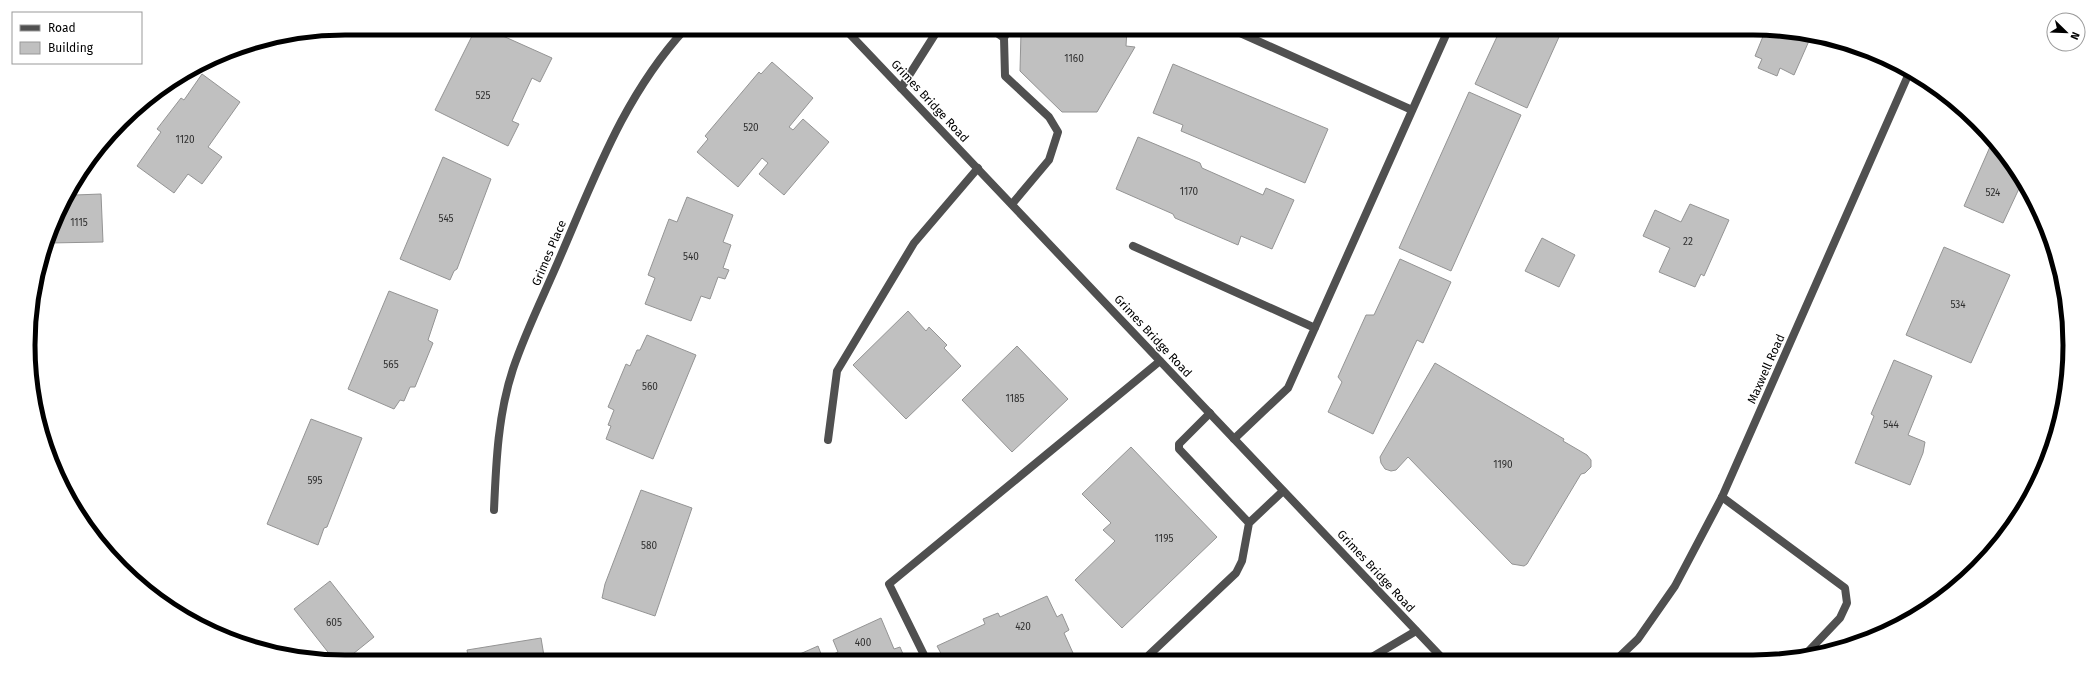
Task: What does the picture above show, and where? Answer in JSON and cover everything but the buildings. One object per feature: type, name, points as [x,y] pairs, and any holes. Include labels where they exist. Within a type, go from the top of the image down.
[{"type":"street","name":"Grimes Place","points":[[494,510],[497,442],[513,370],[609,142],[637,91],[680,35]]},
{"type":"street","name":"Grimes Bridge Road","points":[[851,35],[1439,655]]},
{"type":"street","points":[[901,88],[935,35]]},
{"type":"street","points":[[1000,35],[1004,38]]},
{"type":"street","points":[[1006,35],[1004,38],[1005,76],[1049,117],[1058,132],[1049,160],[1012,204]]},
{"type":"street","points":[[1245,35],[1412,110]]},
{"type":"street","points":[[1234,439],[1288,388],[1446,35]]},
{"type":"street","name":"Maxwell Road","points":[[1621,655],[1638,639],[1675,586],[1722,497],[1907,77]]},
{"type":"street","points":[[828,440],[837,371],[914,243],[978,168]]},
{"type":"street","points":[[1133,246],[1315,328]]},
{"type":"street","points":[[924,655],[890,584],[1160,361]]},
{"type":"street","points":[[1210,413],[1179,444],[1179,449],[1250,523]]},
{"type":"street","points":[[1151,655],[1236,573],[1242,561],[1250,523],[1283,491]]},
{"type":"street","points":[[1722,497],[1845,588],[1847,603],[1840,618],[1810,649]]},
{"type":"street","points":[[1375,655],[1416,631]]}]
